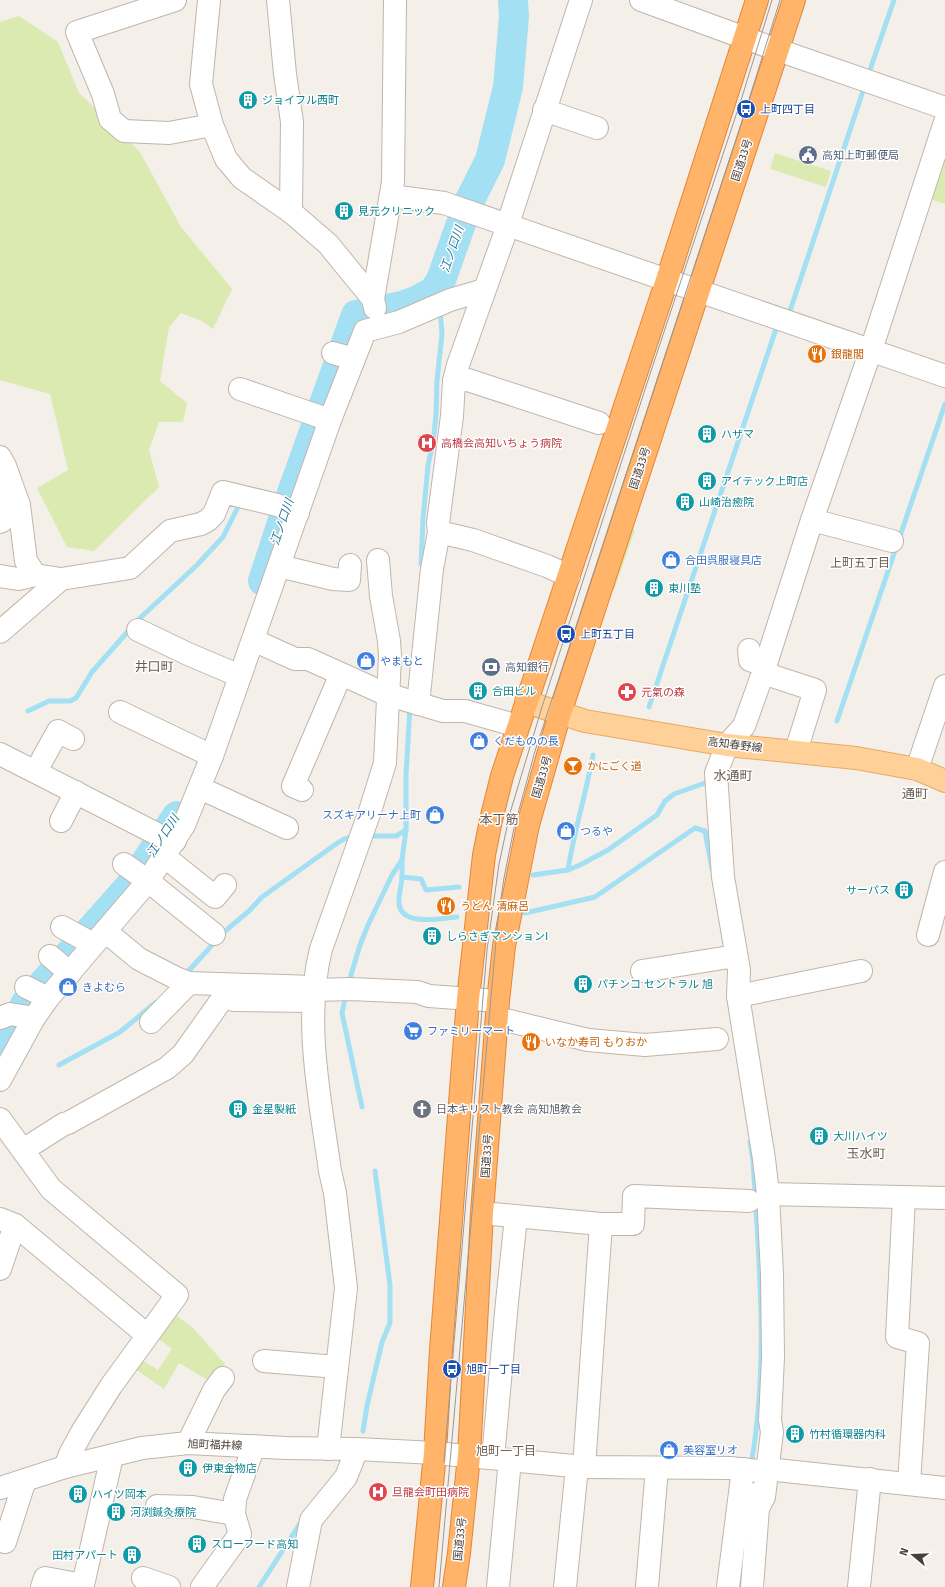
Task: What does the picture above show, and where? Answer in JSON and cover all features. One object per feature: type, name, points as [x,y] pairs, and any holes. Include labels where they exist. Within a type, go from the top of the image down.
[{"type":"highway","points":[[422,1587],[435,1453],[441,1350],[468,999],[485,848],[490,820],[518,726],[569,576],[757,0]]},
{"type":"highway","name":"国道33号","points":[[454,1587],[469,1456],[482,1213],[504,946],[528,825],[560,713],[794,0]]},
{"type":"main road","name":"高知春野線","points":[[526,702],[585,721],[727,745],[856,758],[917,770],[945,781]]},
{"type":"street","points":[[175,0],[77,32],[103,94],[110,119],[124,131],[169,133],[212,125]]},
{"type":"street","points":[[209,0],[201,84],[212,125],[226,159],[242,178],[291,212],[328,244],[373,298]]},
{"type":"street","points":[[278,0],[285,74],[292,122],[291,212]]},
{"type":"street","points":[[379,324],[373,298],[394,182],[395,0]]},
{"type":"street","points":[[569,576],[547,566],[481,543],[446,534],[438,523],[452,416],[454,381],[458,365],[507,225],[581,0]]},
{"type":"street","points":[[641,0],[778,50],[945,108]]},
{"type":"street","points":[[544,110],[597,128]]},
{"type":"street","points":[[728,1587],[763,1434],[770,1420],[773,1357],[758,1197],[764,1159],[738,996],[739,970],[723,877],[716,773],[727,745],[744,726],[757,662],[812,520],[871,350],[945,122]]},
{"type":"street","points":[[391,196],[444,203],[945,376]]},
{"type":"street","points":[[0,1080],[13,1019],[48,998],[99,937],[138,873],[184,825],[200,788],[206,753],[232,672],[253,640],[257,605],[279,566],[289,509],[345,357],[365,331],[379,324],[399,322],[430,310],[450,300],[484,290]]},
{"type":"street","points":[[454,381],[468,380],[599,423]]},
{"type":"street","points":[[240,389],[322,417]]},
{"type":"street","points":[[0,522],[2,521],[4,511],[1,469]]},
{"type":"street","points":[[1,469],[19,505],[26,561],[35,575]]},
{"type":"street","points":[[0,576],[18,578],[35,575],[61,579],[130,568],[170,531],[201,524],[208,520],[214,514],[223,492],[289,509]]},
{"type":"street","points":[[812,520],[892,541]]},
{"type":"street","points":[[437,588],[446,534]]},
{"type":"street","points":[[328,1449],[346,1288],[335,1193],[330,1171],[313,1036],[313,993],[321,949],[371,810],[385,763],[407,700],[432,569],[446,534]]},
{"type":"street","points":[[378,560],[381,596],[390,649],[407,700]]},
{"type":"street","points":[[279,566],[333,579],[349,580],[350,565]]},
{"type":"street","points":[[0,632],[61,579]]},
{"type":"street","points":[[138,630],[188,654],[232,672]]},
{"type":"street","points":[[253,640],[295,659],[308,660],[407,700],[443,710],[465,711],[518,726]]},
{"type":"street","points":[[757,662],[815,690],[796,752]]},
{"type":"street","points":[[291,785],[341,674]]},
{"type":"street","points":[[917,770],[945,686]]},
{"type":"street","points":[[120,712],[206,753]]},
{"type":"street","points":[[36,771],[58,731],[72,739]]},
{"type":"street","points":[[0,754],[76,792],[167,843],[215,896],[225,885]]},
{"type":"street","points":[[200,788],[287,828]]},
{"type":"street","points":[[61,821],[76,792]]},
{"type":"street","points":[[928,936],[945,872]]},
{"type":"street","points":[[138,873],[214,934]]},
{"type":"street","points":[[62,927],[99,937],[184,981],[233,993],[313,993],[347,989],[417,992],[429,996],[468,999],[588,1040],[645,1045],[717,1039]]},
{"type":"street","points":[[50,956],[70,973]]},
{"type":"street","points":[[642,971],[736,956]]},
{"type":"street","points":[[738,996],[861,971]]},
{"type":"street","points":[[151,1022],[184,981]]},
{"type":"street","points":[[26,987],[48,998]]},
{"type":"street","points":[[23,1150],[64,1124],[167,1068],[183,1054],[233,993]]},
{"type":"street","points":[[0,1119],[51,1189],[177,1295],[111,1386],[82,1432],[65,1467]]},
{"type":"street","points":[[482,1213],[601,1224],[633,1224],[634,1196],[945,1198]]},
{"type":"street","points":[[904,1198],[897,1337],[918,1343],[909,1484]]},
{"type":"street","points":[[498,1587],[507,1302],[516,1217]]},
{"type":"street","points":[[0,1269],[8,1222],[147,1335]]},
{"type":"street","points":[[565,1587],[581,1467],[601,1224]]},
{"type":"street","points":[[264,1361],[337,1367]]},
{"type":"street","points":[[188,1443],[214,1390],[223,1378]]},
{"type":"street","name":"旭町福井線","points":[[0,1488],[65,1467],[142,1448],[188,1443],[435,1453],[581,1467],[754,1470],[870,1479],[945,1488]]},
{"type":"street","points":[[202,1587],[240,1534],[234,1514],[235,1499],[254,1446]]},
{"type":"street","points":[[298,1587],[311,1520],[346,1477],[357,1449]]},
{"type":"street","points":[[42,1587],[44,1578],[83,1585],[112,1456]]},
{"type":"street","points":[[648,1587],[657,1468]]},
{"type":"street","points":[[752,1587],[758,1508],[754,1470]]},
{"type":"street","points":[[859,1587],[870,1479]]},
{"type":"street","points":[[5,1542],[25,1480]]},
{"type":"street","points":[[157,1506],[193,1507],[234,1514]]},
{"type":"street","points":[[143,1578],[169,1587]]},
{"type":"green space","points":[[19,16],[58,42],[79,93],[140,152],[181,227],[232,289],[213,329],[202,321],[181,313],[169,327],[160,381],[187,403],[183,422],[159,422],[149,450],[159,487],[94,551],[67,547],[37,488],[68,470],[50,394],[0,380],[0,22]]},
{"type":"green space","points":[[775,153],[831,171],[826,187],[770,169]]},
{"type":"green space","points":[[945,153],[945,204],[930,199]]},
{"type":"green space","points":[[629,528],[635,530],[614,590],[608,588]]},
{"type":"green space","points":[[170,1311],[193,1328],[225,1364],[213,1383],[179,1363],[164,1389],[134,1368],[140,1359],[158,1370],[172,1349],[153,1335]]},
{"type":"waterway","name":"江ノ口川","points":[[263,581],[289,501],[356,315],[402,306],[416,301],[434,291],[441,280],[468,204],[490,160],[508,87],[514,16],[513,0]]},
{"type":"waterway","points":[[870,70],[894,0]]},
{"type":"waterway","points":[[790,311],[863,91]]},
{"type":"waterway","points":[[421,564],[428,465],[433,443],[436,415],[437,381],[442,334],[440,309]]},
{"type":"waterway","points":[[649,707],[776,329]]},
{"type":"waterway","points":[[837,721],[945,404]]},
{"type":"waterway","points":[[28,711],[49,701],[70,701],[76,698],[92,672],[138,620],[197,565],[223,537],[241,501]]},
{"type":"waterway","points":[[348,985],[360,945],[368,925],[392,875],[402,860],[406,830],[406,775],[410,707]]},
{"type":"waterway","points":[[533,875],[568,870],[573,841],[593,755]]},
{"type":"waterway","points":[[568,870],[608,850],[657,815],[665,801],[674,794],[705,783]]},
{"type":"waterway","name":"江ノ口川","points":[[0,1051],[26,1003],[129,887],[177,816]]},
{"type":"waterway","points":[[525,913],[595,897],[695,828],[705,831],[712,869]]},
{"type":"waterway","points":[[373,836],[396,836],[406,830]]},
{"type":"waterway","points":[[184,976],[224,932],[249,911],[262,897],[336,844],[344,839],[355,836]]},
{"type":"waterway","points":[[402,860],[402,879],[399,901],[402,911],[407,916],[423,920],[457,917]]},
{"type":"waterway","points":[[402,877],[421,879],[426,890],[459,887]]},
{"type":"waterway","points":[[346,994],[342,1013],[362,1107]]},
{"type":"waterway","points":[[59,1065],[120,1032],[155,1003]]},
{"type":"waterway","points":[[750,1142],[753,1160],[758,1236],[761,1313],[760,1389],[751,1465]]},
{"type":"waterway","points":[[363,1431],[367,1406],[382,1342],[390,1323],[390,1285],[375,1171]]},
{"type":"waterway","points":[[259,1587],[303,1519]]},
{"type":"tram line","points":[[444,1462],[487,950],[499,864],[510,813],[542,707],[742,97],[772,0]]},
{"type":"tram line","points":[[439,1587],[498,918],[514,828],[535,751],[746,109],[780,0]]},
{"type":"place","name":"ジョイフル西町","points":[[248,100]]},
{"type":"place","name":"上町四丁目","points":[[746,109]]},
{"type":"place","name":"高知上町郵便局","points":[[808,155]]},
{"type":"place","name":"見元クリニック","points":[[344,211]]},
{"type":"place","name":"銀龍閣","points":[[817,354]]},
{"type":"place","name":"ハザマ","points":[[707,434]]},
{"type":"place","name":"高橋会高知いちょう病院","points":[[427,443]]},
{"type":"place","name":"アイテック上町店","points":[[707,481]]},
{"type":"place","name":"山崎治癒院","points":[[685,502]]},
{"type":"place","name":"合田呉服寝具店","points":[[671,560]]},
{"type":"place","name":"東川塾","points":[[654,588]]},
{"type":"place","name":"上町五丁目","points":[[566,634]]},
{"type":"place","name":"やまもと","points":[[366,661]]},
{"type":"place","name":"高知銀行","points":[[491,667]]},
{"type":"place","name":"合田ビル","points":[[478,691]]},
{"type":"place","name":"元氣の森","points":[[627,692]]},
{"type":"place","name":"くだものの長","points":[[479,741]]},
{"type":"place","name":"かにごく道","points":[[573,766]]},
{"type":"place","name":"スズキアリーナ上町","points":[[435,815]]},
{"type":"place","name":"つるや","points":[[566,831]]},
{"type":"place","name":"サーパス","points":[[904,890]]},
{"type":"place","name":"うどん 清麻呂","points":[[446,906]]},
{"type":"place","name":"しらさぎマンションI","points":[[432,936]]},
{"type":"place","name":"パチンコ セントラル 旭","points":[[583,984]]},
{"type":"place","name":"きよむら","points":[[68,987]]},
{"type":"place","name":"ファミリーマート","points":[[413,1031]]},
{"type":"place","name":"いなか寿司 もりおか","points":[[531,1042]]},
{"type":"place","name":"金星製紙","points":[[238,1109]]},
{"type":"place","name":"日本キリスト教会 高知旭教会","points":[[422,1109]]},
{"type":"place","name":"大川ハイツ","points":[[819,1136]]},
{"type":"place","name":"旭町一丁目","points":[[452,1369]]},
{"type":"place","name":"竹村循環器内科","points":[[795,1434]]},
{"type":"place","name":"美容室リオ","points":[[669,1450]]},
{"type":"place","name":"伊東金物店","points":[[188,1468]]},
{"type":"place","name":"旦龍会町田病院","points":[[378,1492]]},
{"type":"place","name":"ハイツ岡本","points":[[78,1494]]},
{"type":"place","name":"河渕鍼灸療院","points":[[116,1512]]},
{"type":"place","name":"スローフード高知","points":[[197,1544]]},
{"type":"place","name":"田村アパート","points":[[132,1555]]},
{"type":"district","name":"上町五丁目","points":[[860,563]]},
{"type":"district","name":"井口町","points":[[154,666]]},
{"type":"district","name":"水通町","points":[[733,775]]},
{"type":"district","name":"通町","points":[[915,793]]},
{"type":"district","name":"本丁筋","points":[[499,819]]},
{"type":"district","name":"玉水町","points":[[866,1153]]},
{"type":"district","name":"旭町一丁目","points":[[506,1451]]}]
